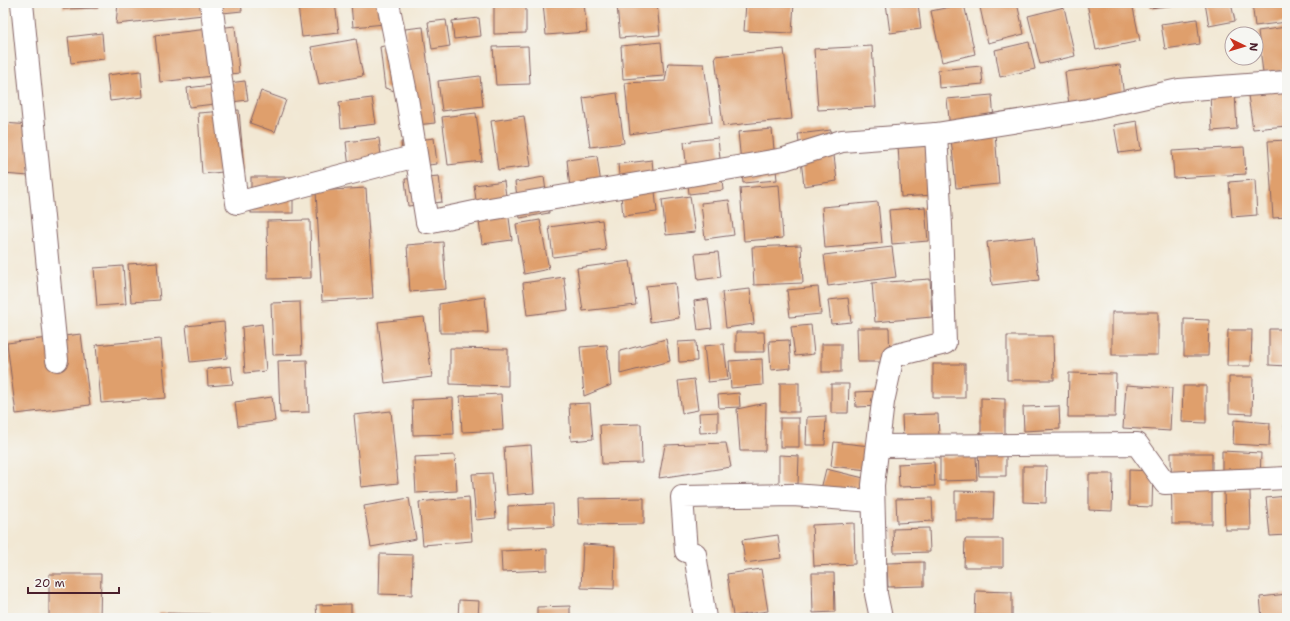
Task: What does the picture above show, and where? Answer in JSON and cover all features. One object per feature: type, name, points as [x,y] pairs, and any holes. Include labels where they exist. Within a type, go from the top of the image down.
[{"type":"street","points":[[22,3],[57,360]]},
{"type":"street","points":[[211,3],[237,203],[416,156]]},
{"type":"street","points":[[388,3],[427,222],[484,210],[784,159],[842,141],[936,134],[1088,110],[1179,90],[1287,82]]},
{"type":"street","points":[[881,618],[876,594],[873,485],[882,402],[893,356],[945,343],[936,134]]},
{"type":"street","points":[[878,446],[1137,444],[1165,483],[1287,478]]},
{"type":"street","points":[[705,618],[695,554],[686,551],[682,497],[793,495],[873,501]]},
{"type":"building","points":[[63,3],[98,3],[98,8],[63,9]]},
{"type":"building","points":[[118,3],[241,3],[242,11],[116,24]]},
{"type":"building","points":[[318,3],[335,3],[339,33],[302,37],[298,6]]},
{"type":"building","points":[[351,3],[380,3],[385,24],[353,27]]},
{"type":"building","points":[[494,3],[526,3],[526,33],[494,34]]},
{"type":"building","points":[[543,3],[584,3],[587,32],[546,35]]},
{"type":"building","points":[[657,3],[660,35],[620,38],[617,5]]},
{"type":"building","points":[[746,3],[794,3],[792,33],[744,31]]},
{"type":"building","points":[[886,3],[918,3],[921,29],[890,33]]},
{"type":"building","points":[[979,3],[1017,3],[1024,34],[988,43]]},
{"type":"building","points":[[1087,3],[1132,3],[1140,41],[1096,50]]},
{"type":"building","points":[[1149,3],[1188,3],[1188,4],[1149,8]]},
{"type":"building","points":[[1205,3],[1231,3],[1235,21],[1209,26]]},
{"type":"building","points":[[1252,3],[1287,3],[1287,22],[1255,26]]},
{"type":"building","points":[[964,4],[975,54],[942,62],[931,11]]},
{"type":"building","points":[[1064,7],[1075,56],[1040,64],[1028,16]]},
{"type":"building","points":[[479,18],[481,36],[454,39],[452,21]]},
{"type":"building","points":[[1197,19],[1200,44],[1165,49],[1161,24]]},
{"type":"building","points":[[446,20],[450,46],[432,49],[428,22]]},
{"type":"building","points":[[235,26],[239,73],[160,82],[155,35]]},
{"type":"building","points":[[423,27],[435,123],[416,125],[405,29]]},
{"type":"building","points":[[1286,27],[1287,70],[1263,73],[1264,30]]},
{"type":"building","points":[[102,33],[104,59],[71,63],[68,37]]},
{"type":"building","points":[[356,39],[363,76],[319,84],[311,47]]},
{"type":"building","points":[[661,42],[664,76],[623,79],[621,46]]},
{"type":"building","points":[[1029,42],[1035,69],[1000,77],[995,50]]},
{"type":"building","points":[[391,44],[401,93],[385,88],[380,47]]},
{"type":"building","points":[[528,46],[530,84],[496,85],[493,47]]},
{"type":"building","points":[[872,46],[876,107],[818,110],[814,49]]},
{"type":"building","points":[[784,49],[792,119],[723,126],[715,56]]},
{"type":"building","points":[[668,63],[704,64],[712,122],[630,134],[625,83],[665,81]]},
{"type":"building","points":[[1120,65],[1124,97],[1069,105],[1065,72]]},
{"type":"building","points":[[981,66],[983,84],[939,88],[938,70]]},
{"type":"building","points":[[141,71],[143,97],[110,101],[107,75]]},
{"type":"building","points":[[480,76],[483,106],[442,111],[438,81]]},
{"type":"building","points":[[245,81],[248,100],[189,107],[187,88]]},
{"type":"building","points":[[1287,85],[1287,126],[1253,129],[1247,89]]},
{"type":"building","points":[[261,91],[286,100],[275,132],[250,123]]},
{"type":"building","points":[[617,93],[624,143],[590,147],[583,98]]},
{"type":"building","points":[[1235,93],[1237,129],[1212,131],[1210,95]]},
{"type":"building","points":[[992,95],[999,184],[956,188],[947,99]]},
{"type":"building","points":[[372,98],[376,124],[341,128],[339,102]]},
{"type":"building","points":[[239,110],[244,170],[202,174],[198,113]]},
{"type":"building","points":[[476,113],[482,161],[448,165],[442,117]]},
{"type":"building","points":[[524,116],[531,166],[498,170],[491,121]]},
{"type":"building","points":[[1137,121],[1141,150],[1119,153],[1114,125]]},
{"type":"building","points":[[3,123],[31,125],[29,176],[3,174]]},
{"type":"building","points":[[772,129],[777,180],[743,183],[738,132]]},
{"type":"building","points":[[831,130],[837,181],[804,186],[798,134]]},
{"type":"building","points":[[379,138],[382,164],[349,168],[346,142]]},
{"type":"building","points":[[434,138],[437,164],[404,168],[401,142]]},
{"type":"building","points":[[718,138],[723,190],[689,194],[684,142]]},
{"type":"building","points":[[1287,140],[1287,217],[1273,218],[1268,141]]},
{"type":"building","points":[[932,143],[934,195],[901,197],[898,145]]},
{"type":"building","points":[[1244,147],[1246,174],[1174,178],[1172,151]]},
{"type":"building","points":[[597,156],[601,184],[570,188],[567,160]]},
{"type":"building","points":[[652,160],[657,212],[623,216],[618,164]]},
{"type":"building","points":[[439,176],[442,202],[408,206],[405,179]]},
{"type":"building","points":[[251,177],[293,177],[293,213],[251,213]]},
{"type":"building","points":[[544,177],[549,213],[520,218],[515,182]]},
{"type":"building","points":[[1255,180],[1257,215],[1232,217],[1229,182]]},
{"type":"building","points":[[504,181],[512,240],[482,244],[474,185]]},
{"type":"building","points":[[779,185],[783,238],[744,241],[740,188]]},
{"type":"building","points":[[366,188],[373,298],[322,301],[316,191]]},
{"type":"building","points":[[690,196],[695,232],[666,235],[662,200]]},
{"type":"building","points":[[729,200],[734,235],[705,239],[701,203]]},
{"type":"building","points":[[878,202],[882,243],[825,248],[822,207]]},
{"type":"building","points":[[925,207],[928,241],[892,244],[889,210]]},
{"type":"building","points":[[310,220],[311,278],[268,279],[267,221]]},
{"type":"building","points":[[540,220],[549,269],[524,274],[516,224]]},
{"type":"building","points":[[602,220],[606,250],[553,257],[549,227]]},
{"type":"building","points":[[1034,237],[1039,280],[992,285],[987,242]]},
{"type":"building","points":[[443,242],[446,289],[410,292],[407,245]]},
{"type":"building","points":[[801,245],[803,283],[754,285],[752,247]]},
{"type":"building","points":[[892,247],[896,277],[828,286],[824,255]]},
{"type":"building","points":[[718,252],[721,277],[698,280],[695,254]]},
{"type":"building","points":[[630,261],[636,305],[583,311],[577,268]]},
{"type":"building","points":[[157,262],[160,300],[131,302],[128,264]]},
{"type":"building","points":[[123,266],[126,304],[97,306],[94,268]]},
{"type":"building","points":[[564,277],[568,310],[527,315],[523,283]]},
{"type":"building","points":[[930,279],[932,317],[875,322],[872,283]]},
{"type":"building","points":[[675,283],[679,318],[650,322],[646,286]]},
{"type":"building","points":[[818,287],[821,314],[790,317],[787,290]]},
{"type":"building","points":[[750,289],[754,324],[726,328],[722,292]]},
{"type":"building","points":[[485,297],[488,333],[440,333],[439,304]]},
{"type":"building","points":[[848,298],[851,322],[831,324],[828,300]]},
{"type":"building","points":[[708,299],[712,328],[698,330],[694,301]]},
{"type":"building","points":[[300,302],[302,354],[273,355],[271,303]]},
{"type":"building","points":[[1112,312],[1158,312],[1158,355],[1112,355]]},
{"type":"building","points":[[424,317],[432,377],[385,383],[378,322]]},
{"type":"building","points":[[1184,319],[1209,320],[1208,356],[1184,356]]},
{"type":"building","points":[[224,322],[227,358],[190,362],[186,326]]},
{"type":"building","points":[[262,324],[266,371],[245,373],[242,327]]},
{"type":"building","points":[[811,325],[814,354],[795,356],[791,327]]},
{"type":"building","points":[[857,328],[889,328],[890,362],[858,362]]},
{"type":"building","points":[[1269,329],[1287,329],[1287,366],[1269,365]]},
{"type":"building","points":[[1228,330],[1252,330],[1251,366],[1227,366]]},
{"type":"building","points":[[736,332],[764,332],[765,352],[736,352]]},
{"type":"building","points":[[81,334],[90,405],[16,414],[7,343]]},
{"type":"building","points":[[1007,336],[1053,336],[1054,380],[1007,380]]},
{"type":"building","points":[[161,339],[166,398],[101,403],[96,345]]},
{"type":"building","points":[[666,339],[670,361],[620,374],[620,351]]},
{"type":"building","points":[[789,340],[791,368],[771,370],[769,341]]},
{"type":"building","points":[[696,341],[697,361],[679,362],[678,342]]},
{"type":"building","points":[[724,344],[728,380],[708,382],[704,346]]},
{"type":"building","points":[[822,344],[841,344],[841,372],[822,372]]},
{"type":"building","points":[[607,345],[611,385],[584,396],[580,347]]},
{"type":"building","points":[[450,348],[508,349],[508,386],[450,384]]},
{"type":"building","points":[[762,359],[763,385],[731,388],[729,361]]},
{"type":"building","points":[[307,360],[309,412],[280,413],[278,361]]},
{"type":"building","points":[[933,364],[965,364],[965,398],[933,398]]},
{"type":"building","points":[[231,366],[233,384],[208,386],[207,369]]},
{"type":"building","points":[[1069,373],[1116,374],[1115,417],[1068,417]]},
{"type":"building","points":[[1229,377],[1253,377],[1252,414],[1229,413]]},
{"type":"building","points":[[694,379],[698,410],[682,413],[678,381]]},
{"type":"building","points":[[780,383],[799,383],[799,412],[780,412]]},
{"type":"building","points":[[831,384],[849,384],[848,413],[831,413]]},
{"type":"building","points":[[1126,385],[1172,388],[1170,431],[1123,428]]},
{"type":"building","points":[[1183,386],[1206,386],[1206,423],[1182,422]]},
{"type":"building","points":[[879,391],[881,406],[856,407],[855,392]]},
{"type":"building","points":[[739,393],[740,407],[719,408],[718,395]]},
{"type":"building","points":[[501,394],[503,430],[462,432],[460,396]]},
{"type":"building","points":[[272,397],[275,421],[238,426],[235,402]]},
{"type":"building","points":[[453,398],[454,434],[413,435],[412,400]]},
{"type":"building","points":[[981,398],[1005,399],[1005,435],[981,435]]},
{"type":"building","points":[[590,403],[593,439],[571,441],[569,404]]},
{"type":"building","points":[[766,403],[765,451],[740,451],[737,409]]},
{"type":"building","points":[[1059,406],[1060,429],[1024,431],[1023,407]]},
{"type":"building","points":[[391,411],[398,483],[361,487],[354,415]]},
{"type":"building","points":[[718,412],[718,432],[700,433],[699,413]]},
{"type":"building","points":[[938,414],[939,437],[903,439],[902,415]]},
{"type":"building","points":[[826,416],[825,445],[806,445],[807,417]]},
{"type":"building","points":[[1284,417],[1287,417],[1287,446],[1285,446]]},
{"type":"building","points":[[780,418],[799,418],[799,447],[780,447]]},
{"type":"building","points":[[1234,420],[1270,423],[1269,446],[1233,444]]},
{"type":"building","points":[[641,424],[642,463],[602,464],[600,425]]},
{"type":"building","points":[[834,442],[870,446],[867,470],[831,466]]},
{"type":"building","points":[[726,443],[731,467],[659,478],[665,445]]},
{"type":"building","points":[[531,445],[534,493],[507,495],[504,447]]},
{"type":"building","points":[[1006,449],[1006,476],[979,476],[978,450]]},
{"type":"building","points":[[1222,451],[1261,453],[1260,479],[1222,477]]},
{"type":"building","points":[[1171,453],[1212,453],[1212,524],[1172,524]]},
{"type":"building","points":[[455,455],[457,491],[416,493],[414,457]]},
{"type":"building","points":[[779,455],[799,456],[798,484],[779,484]]},
{"type":"building","points":[[976,456],[977,480],[940,481],[940,457]]},
{"type":"building","points":[[934,462],[935,486],[899,487],[898,464]]},
{"type":"building","points":[[1023,466],[1047,466],[1046,503],[1023,502]]},
{"type":"building","points":[[826,469],[868,479],[867,495],[821,489]]},
{"type":"building","points":[[1129,470],[1153,471],[1152,507],[1129,506]]},
{"type":"building","points":[[492,473],[496,518],[476,520],[472,474]]},
{"type":"building","points":[[1089,474],[1113,474],[1112,511],[1089,510]]},
{"type":"building","points":[[955,491],[994,492],[993,520],[955,520]]},
{"type":"building","points":[[1224,491],[1250,491],[1251,530],[1225,530]]},
{"type":"building","points":[[1287,496],[1287,535],[1270,536],[1266,498]]},
{"type":"building","points":[[469,497],[472,541],[423,545],[419,502]]},
{"type":"building","points":[[409,498],[416,539],[371,547],[364,506]]},
{"type":"building","points":[[644,498],[644,524],[579,525],[578,499]]},
{"type":"building","points":[[932,498],[933,521],[897,523],[896,499]]},
{"type":"building","points":[[553,504],[554,526],[508,528],[508,506]]},
{"type":"building","points":[[854,523],[855,564],[814,566],[812,525]]},
{"type":"building","points":[[929,528],[930,552],[894,553],[893,529]]},
{"type":"building","points":[[3,529],[6,549],[3,549]]},
{"type":"building","points":[[778,535],[781,558],[745,563],[742,540]]},
{"type":"building","points":[[965,539],[1003,539],[1003,567],[964,567]]},
{"type":"building","points":[[583,544],[615,546],[614,589],[581,588]]},
{"type":"building","points":[[547,549],[547,570],[502,572],[501,551]]},
{"type":"building","points":[[380,554],[413,555],[412,595],[379,594]]},
{"type":"building","points":[[924,562],[924,586],[888,587],[887,563]]},
{"type":"building","points":[[761,569],[768,611],[733,616],[727,574]]},
{"type":"building","points":[[812,573],[834,573],[835,612],[813,613]]},
{"type":"building","points":[[49,574],[101,574],[100,618],[49,618]]},
{"type":"building","points":[[976,591],[1012,592],[1012,616],[975,615]]},
{"type":"building","points":[[1287,594],[1287,618],[1262,618],[1260,597]]},
{"type":"building","points":[[459,600],[479,601],[478,618],[458,618]]},
{"type":"building","points":[[351,604],[351,618],[317,618],[316,605]]},
{"type":"building","points":[[570,606],[570,618],[537,618],[537,607]]},
{"type":"building","points":[[159,613],[210,614],[210,618],[159,618]]}]
